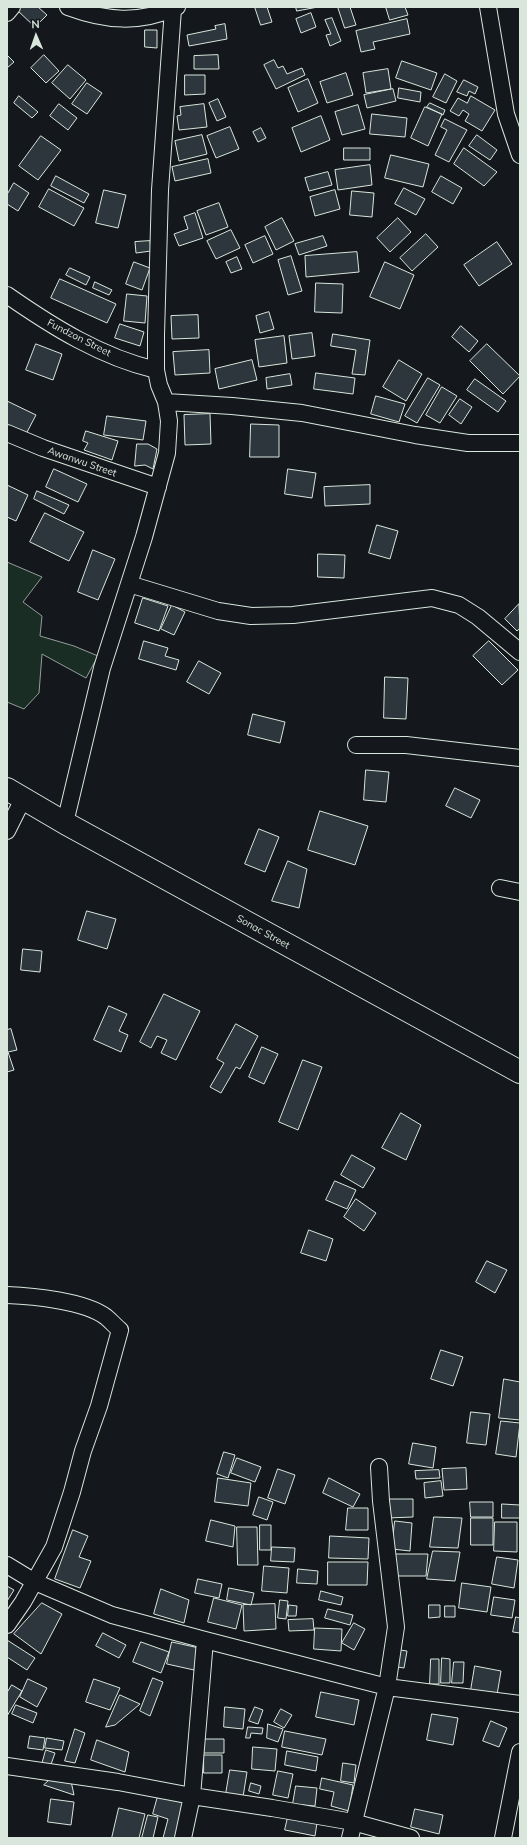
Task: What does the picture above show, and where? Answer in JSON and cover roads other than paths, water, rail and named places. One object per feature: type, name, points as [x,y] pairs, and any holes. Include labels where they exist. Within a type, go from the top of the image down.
[{"type":"highway","name":"Sonac Street","points":[[15,794],[65,823],[520,1072]]},
{"type":"street","points":[[7,13],[12,7]]},
{"type":"street","points":[[65,823],[102,668],[129,584],[167,453],[169,421],[166,402],[159,385],[156,370],[160,190],[175,8],[141,18],[112,19],[84,13],[68,7]]},
{"type":"street","points":[[488,7],[506,114],[520,155]]},
{"type":"street","name":"Fundzon Street","points":[[7,295],[57,329],[137,366],[156,370]]},
{"type":"street","points":[[166,402],[232,406],[302,413],[415,434],[468,442],[520,443]]},
{"type":"street","name":"Awanwu Street","points":[[7,433],[43,448],[158,487]]},
{"type":"street","points":[[129,584],[218,611],[251,616],[293,615],[432,598],[459,605],[478,617],[520,652]]},
{"type":"street","points":[[356,745],[406,745],[520,758]]},
{"type":"street","points":[[7,831],[15,794]]},
{"type":"street","points":[[500,888],[520,892]]},
{"type":"street","points":[[7,1295],[43,1297],[86,1308],[105,1316],[120,1330],[99,1406],[83,1451],[72,1492],[54,1547],[35,1582],[7,1624]]},
{"type":"street","points":[[352,1830],[387,1687],[396,1627],[381,1501],[379,1467]]},
{"type":"street","points":[[7,1565],[35,1582],[112,1615],[387,1687],[520,1704]]},
{"type":"street","points":[[183,1838],[192,1796],[205,1640]]},
{"type":"street","points":[[503,1838],[520,1752]]},
{"type":"street","points":[[7,1766],[118,1782],[192,1796],[272,1808],[352,1830],[411,1838]]}]
